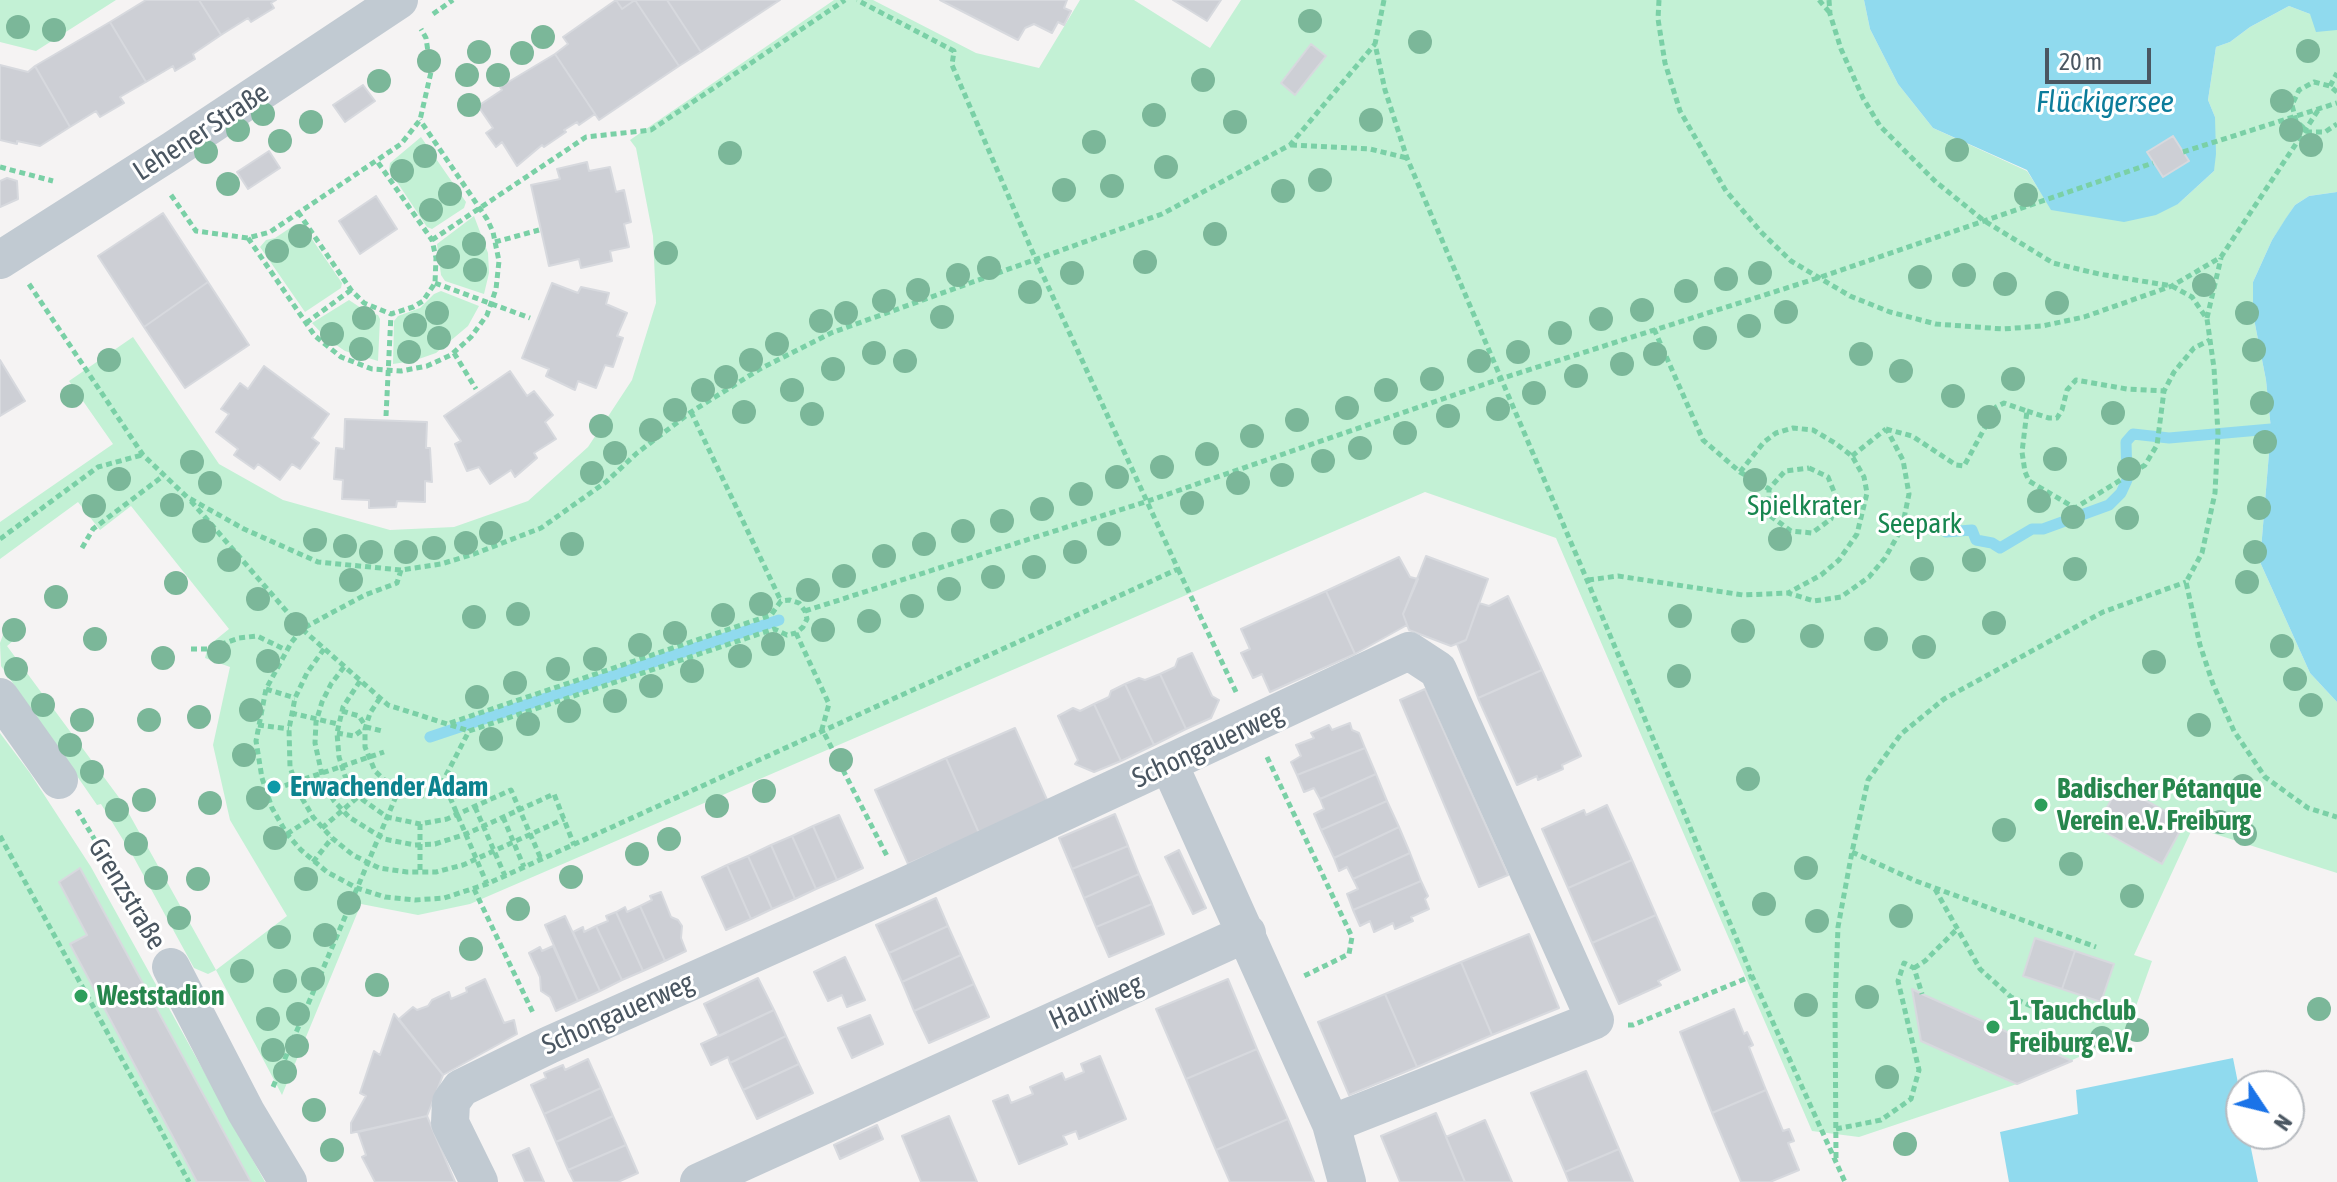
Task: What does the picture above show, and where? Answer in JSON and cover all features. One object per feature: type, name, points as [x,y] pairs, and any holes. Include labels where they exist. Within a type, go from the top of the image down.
[{"type":"street","name":"Lehener Straße","points":[[4,258],[150,165],[409,12]]},
{"type":"street","name":"Schongauerweg","points":[[479,1182],[450,1123],[451,1102],[461,1088],[549,1045],[903,887],[1409,651],[1438,670],[1595,1020]]},
{"type":"street","points":[[0,697],[59,780]]},
{"type":"street","points":[[1169,764],[1331,1124],[1347,1182]]},
{"type":"street","name":"Hauriweg","points":[[699,1182],[1247,933]]},
{"type":"street","name":"Grenzstraße","points":[[171,967],[246,1112],[288,1182]]},
{"type":"street","points":[[1331,1124],[1595,1020]]},
{"type":"path","points":[[432,240],[586,137],[651,130],[845,0]]},
{"type":"path","points":[[857,0],[954,51],[952,65],[1036,260],[1352,937],[1349,954],[1273,990]]},
{"type":"path","points":[[1384,0],[1375,44],[1385,90],[1407,158],[1752,976],[1845,1182]]},
{"type":"path","points":[[1659,0],[1658,19],[1665,63],[1680,111],[1726,191],[1791,261],[1877,307],[1936,324],[2003,329],[2042,326],[2084,317],[2172,286],[2221,257]]},
{"type":"path","points":[[1819,0],[1830,14]]},
{"type":"path","points":[[1829,0],[1830,14],[1853,77],[1880,126],[1936,182],[1983,220],[2053,263],[2172,286],[2192,297],[2207,319]]},
{"type":"path","points":[[150,165],[196,231],[248,238],[270,232],[401,144],[420,120],[431,72],[426,38],[409,12]]},
{"type":"path","points":[[187,497],[244,529],[318,562],[401,570],[441,564],[474,554],[541,528],[606,482],[637,453],[691,412],[760,369],[831,333],[1162,214],[1290,145],[1375,44]]},
{"type":"path","points":[[2330,86],[2337,73]]},
{"type":"path","points":[[2337,92],[2330,86],[2314,82],[2299,90],[2292,105],[2294,117],[2305,130],[2317,134],[2337,124]]},
{"type":"path","points":[[2183,152],[2337,103]]},
{"type":"path","points":[[1837,1163],[1835,1003],[1838,927],[1868,780],[1901,734],[1944,699],[2103,612],[2186,582],[2202,553],[2215,493],[2218,433],[2207,319],[2221,257],[2319,109]]},
{"type":"path","points":[[248,238],[315,336],[341,357],[364,367],[401,371],[427,366],[453,352],[471,337],[492,303],[498,275],[495,242],[480,207],[420,120]]},
{"type":"path","points":[[1290,145],[1370,149],[1407,158]]},
{"type":"path","points":[[298,212],[351,290],[364,303],[391,314],[423,301],[435,283],[436,258],[432,240],[377,161]]},
{"type":"path","points":[[805,611],[1148,501],[1500,379],[1818,278],[2153,163]]},
{"type":"path","points":[[495,242],[539,230]]},
{"type":"path","points":[[4,258],[143,455],[187,497],[302,629],[388,705],[468,730],[774,629],[787,635],[796,633],[807,619],[805,611],[799,603],[781,601],[771,615],[451,724]]},
{"type":"path","points":[[435,283],[530,318]]},
{"type":"path","points":[[306,323],[351,290]]},
{"type":"path","points":[[386,416],[391,314]]},
{"type":"path","points":[[1654,329],[1703,440],[1740,472],[1769,489]]},
{"type":"path","points":[[2027,411],[2022,452],[2029,481],[2075,508],[2145,465],[2157,445],[2164,391],[2174,372],[2194,348],[2210,340]]},
{"type":"path","points":[[453,352],[476,389]]},
{"type":"path","points":[[1886,429],[1912,436],[1956,465],[1964,466],[1996,407],[2004,403],[2057,418],[2067,390],[2076,380],[2127,389],[2164,391]]},
{"type":"path","points":[[691,412],[781,601]]},
{"type":"path","points":[[1740,472],[1764,442],[1776,433],[1793,428],[1813,430],[1852,456],[1864,477],[1867,493],[1857,534],[1830,568],[1788,593]]},
{"type":"path","points":[[1587,580],[1618,576],[1743,595],[1788,593],[1814,601],[1841,597],[1869,577],[1885,558],[1902,528],[1909,494],[1903,460],[1886,429]]},
{"type":"path","points":[[1852,456],[1886,429]]},
{"type":"path","points":[[0,539],[98,467],[143,455]]},
{"type":"path","points":[[1809,468],[1828,477],[1837,499],[1831,519],[1812,533],[1791,531],[1769,515],[1769,489],[1785,471],[1809,468]]},
{"type":"path","points":[[82,548],[93,529],[163,476]]},
{"type":"path","points":[[401,570],[397,583],[365,595],[302,629],[286,650],[266,689],[258,725],[259,764],[266,792],[287,834],[313,862],[357,888],[385,897],[415,900],[444,898],[487,884],[1178,569]]},
{"type":"path","points":[[2186,582],[2204,658],[2234,731],[2265,777],[2308,808],[2337,817]]},
{"type":"path","points":[[796,633],[829,704],[822,729],[903,887]]},
{"type":"path","points":[[191,649],[208,649],[239,638],[257,636],[286,650]]},
{"type":"path","points":[[324,649],[307,673],[295,698],[289,729],[289,751],[294,782],[313,817],[332,838],[379,868],[420,873],[449,869],[476,859],[564,819]]},
{"type":"path","points":[[344,667],[326,693],[317,719],[315,743],[321,773],[334,801],[365,829],[379,837],[404,844],[445,842],[554,794],[574,845]]},
{"type":"path","points":[[360,681],[342,711],[337,733],[341,766],[359,796],[387,817],[420,824],[457,815],[511,790],[541,859]]},
{"type":"path","points":[[266,689],[295,698]]},
{"type":"path","points":[[380,698],[370,713],[365,747],[380,778],[399,791],[419,796],[447,791]]},
{"type":"path","points":[[342,711],[359,716],[366,727],[382,731]]},
{"type":"path","points":[[291,713],[338,724]]},
{"type":"path","points":[[258,725],[289,729]]},
{"type":"path","points":[[337,733],[354,736],[366,727]]},
{"type":"path","points":[[468,730],[443,781],[487,884]]},
{"type":"path","points":[[266,792],[384,752]]},
{"type":"path","points":[[246,1112],[269,1097],[405,775]]},
{"type":"path","name":"Grenzstraße","points":[[59,780],[171,967]]},
{"type":"path","points":[[322,828],[359,796]]},
{"type":"path","points":[[475,807],[505,876]]},
{"type":"path","points":[[287,834],[313,817]]},
{"type":"path","points":[[503,817],[524,867]]},
{"type":"path","points":[[420,824],[420,873]]},
{"type":"path","points":[[0,836],[189,1182]]},
{"type":"path","points":[[313,862],[332,838]]},
{"type":"path","points":[[1852,852],[1935,888],[2096,947]]},
{"type":"path","points":[[1935,888],[1980,969],[2011,997],[2044,1012]]},
{"type":"path","points":[[474,889],[549,1045]]},
{"type":"path","points":[[1914,968],[1957,929]]},
{"type":"path","points":[[1836,1129],[1881,1120],[1911,1099],[1919,1070],[1898,981],[1904,963],[1914,968],[1922,994]]},
{"type":"path","points":[[1595,1020],[1633,1025],[1752,976]]},
{"type":"green space","points":[[0,0],[116,0],[36,51],[0,42]]},
{"type":"green space","name":"Seepark","points":[[834,0],[873,0],[976,53],[1039,68],[1080,0],[1134,0],[1210,48],[1241,0],[1864,0],[1870,29],[1898,84],[1933,128],[2027,171],[2052,210],[2178,204],[2214,171],[2215,117],[2208,100],[2216,47],[2230,42],[2289,6],[2337,30],[2337,192],[2309,196],[2295,205],[2272,240],[2253,282],[2253,314],[2266,380],[2271,429],[2260,562],[2310,673],[2337,702],[2337,873],[2193,827],[2134,955],[2152,961],[2125,1037],[2017,1084],[1859,1137],[1812,1131],[1556,538],[1425,492],[470,904],[418,915],[361,904],[282,1095],[216,970],[287,916],[230,820],[213,745],[230,667],[205,658],[208,646],[229,629],[131,506],[100,530],[78,502],[0,559],[0,522],[113,444],[69,381],[133,337],[219,464],[283,500],[390,530],[454,527],[528,501],[588,447],[632,380],[656,303],[653,236],[636,148],[630,140]]},
{"type":"green space","points":[[421,137],[466,202],[464,208],[432,229],[427,227],[389,170],[390,163]]},
{"type":"green space","points":[[474,216],[488,253],[489,273],[484,294],[445,281],[441,275],[437,244]]},
{"type":"green space","points":[[296,224],[303,226],[342,283],[341,288],[305,312],[260,247],[266,240],[275,238]]},
{"type":"green space","points":[[441,291],[479,306],[468,326],[436,353],[393,364],[394,321],[398,316],[420,308]]},
{"type":"green space","points":[[349,300],[380,319],[378,361],[345,351],[312,323]]},
{"type":"green space","points":[[13,620],[21,634],[7,646],[123,803],[216,970],[208,974],[194,968],[101,804],[97,805],[1,666],[0,643]]},
{"type":"green space","name":"Weststadion","points":[[0,733],[91,867],[265,1182],[0,1182]]},
{"type":"water","name":"Flückigersee","points":[[1864,0],[2337,0],[2337,30],[2316,32],[2310,14],[2289,6],[2230,42],[2216,47],[2208,100],[2215,117],[2214,171],[2178,204],[2156,215],[2124,222],[2051,210],[2027,170],[1933,128],[1898,84],[1870,29]]},
{"type":"water","points":[[2337,192],[2337,702],[2310,673],[2260,562],[2271,429],[2266,380],[2253,314],[2253,282],[2272,240],[2295,205],[2309,196]]},
{"type":"water","points":[[2233,1058],[2235,1070],[2225,1070],[2225,1150],[2251,1150],[2258,1182],[2009,1182],[2000,1132],[2078,1114],[2076,1090]]},
{"type":"building","points":[[146,0],[199,0],[221,35],[193,54],[195,59],[175,71],[173,66],[146,82],[110,22]]},
{"type":"building","points":[[199,0],[276,0],[271,3],[274,8],[251,22],[248,18],[221,35]]},
{"type":"building","points":[[616,0],[622,9],[635,0],[679,66],[599,120],[555,54],[568,44],[563,37]]},
{"type":"building","points":[[616,0],[635,0],[622,9]]},
{"type":"building","points":[[635,0],[667,0],[701,52],[679,66]]},
{"type":"building","points":[[667,0],[780,0],[701,52]]},
{"type":"building","points":[[940,0],[1067,0],[1064,8],[1071,11],[1064,25],[1058,22],[1052,33],[1034,24],[1025,28],[1018,40]]},
{"type":"building","points":[[1173,0],[1221,0],[1207,21]]},
{"type":"building","points":[[110,22],[146,82],[120,97],[124,103],[100,117],[96,111],[70,127],[35,66]]},
{"type":"building","points":[[1311,44],[1326,56],[1295,95],[1281,83]]},
{"type":"building","points":[[555,54],[595,114],[579,125],[577,122],[564,130],[566,132],[544,147],[542,145],[517,166],[502,142],[496,147],[486,133],[493,128],[478,106],[502,90],[500,87]]},
{"type":"building","points":[[0,65],[28,72],[35,66],[70,127],[40,146],[0,140]]},
{"type":"building","points":[[363,85],[375,101],[345,122],[333,105]]},
{"type":"building","points":[[2173,136],[2189,161],[2163,177],[2147,152]]},
{"type":"building","points":[[269,151],[280,168],[248,189],[237,172]]},
{"type":"building","points":[[587,162],[589,171],[610,167],[616,192],[624,190],[631,222],[624,224],[629,247],[610,251],[612,261],[581,268],[579,259],[549,266],[531,185],[560,179],[557,169]]},
{"type":"building","points":[[7,178],[17,181],[18,199],[0,207],[0,181]]},
{"type":"building","points":[[376,196],[397,229],[360,254],[339,221]]},
{"type":"building","points":[[163,213],[208,282],[144,327],[98,256]]},
{"type":"building","points":[[208,282],[249,345],[185,388],[144,327]]},
{"type":"building","points":[[552,283],[578,293],[581,287],[609,293],[606,304],[627,313],[617,336],[623,338],[613,367],[605,365],[596,388],[578,381],[575,390],[546,376],[549,369],[522,358]]},
{"type":"building","points":[[0,360],[25,401],[0,416]]},
{"type":"building","points":[[264,366],[329,414],[312,438],[319,443],[300,469],[292,464],[280,480],[258,464],[254,469],[234,455],[238,449],[216,432],[229,414],[221,409],[240,383],[248,389]]},
{"type":"building","points":[[510,371],[527,396],[534,391],[553,415],[545,422],[556,439],[534,453],[537,458],[515,477],[511,470],[490,484],[479,467],[467,471],[455,444],[461,441],[444,416]]},
{"type":"building","points":[[345,419],[427,422],[426,448],[430,448],[432,482],[425,481],[425,502],[397,501],[396,507],[369,508],[369,500],[342,499],[343,480],[334,479],[336,448],[344,449]]},
{"type":"building","points":[[1426,556],[1488,579],[1466,640],[1451,646],[1409,630],[1403,614]]},
{"type":"building","points":[[1399,557],[1410,577],[1418,579],[1403,614],[1407,625],[1355,654],[1326,591]]},
{"type":"building","points":[[1326,591],[1355,654],[1270,692],[1262,674],[1253,678],[1241,653],[1250,649],[1241,629]]},
{"type":"building","points":[[1508,596],[1542,670],[1478,698],[1457,644],[1466,640],[1479,603],[1489,606]]},
{"type":"building","points":[[1192,653],[1212,696],[1219,700],[1211,718],[1186,729],[1160,674],[1175,667],[1178,659]]},
{"type":"building","points":[[1542,670],[1581,756],[1562,765],[1563,769],[1517,785],[1478,698]]},
{"type":"building","points":[[1160,674],[1186,729],[1154,745],[1125,684]]},
{"type":"building","points":[[1125,684],[1154,745],[1121,761],[1094,704]]},
{"type":"building","points":[[1425,689],[1508,875],[1479,887],[1400,700]]},
{"type":"building","points":[[1094,704],[1121,761],[1094,772],[1075,764],[1078,760],[1058,716],[1073,708],[1080,711]]},
{"type":"building","points":[[1350,723],[1352,730],[1359,733],[1365,748],[1297,775],[1291,762],[1301,756],[1296,745],[1314,738],[1311,733],[1329,725],[1332,730]]},
{"type":"building","points":[[1015,728],[1048,802],[979,833],[946,758]]},
{"type":"building","points":[[1365,748],[1376,774],[1320,799],[1314,788],[1304,792],[1297,775]]},
{"type":"building","points":[[946,758],[979,833],[908,864],[875,790]]},
{"type":"building","points":[[1376,774],[1387,801],[1321,830],[1314,814],[1324,809],[1320,799]]},
{"type":"building","points":[[2119,786],[2185,822],[2162,864],[2096,827]]},
{"type":"building","points":[[1387,801],[1399,827],[1334,858],[1321,830]]},
{"type":"building","points":[[1607,805],[1632,860],[1568,888],[1542,829],[1584,810],[1586,815]]},
{"type":"building","points":[[1115,814],[1128,846],[1072,869],[1059,838]]},
{"type":"building","points":[[839,815],[863,868],[837,880],[813,826]]},
{"type":"building","points":[[813,826],[837,880],[816,889],[792,836]]},
{"type":"building","points":[[1399,827],[1410,853],[1353,879],[1347,867],[1339,871],[1334,858]]},
{"type":"building","points":[[792,836],[816,889],[795,899],[771,845]]},
{"type":"building","points":[[771,845],[795,899],[772,909],[748,856]]},
{"type":"building","points":[[1128,846],[1139,874],[1084,898],[1072,869]]},
{"type":"building","points":[[1179,850],[1206,908],[1193,914],[1165,857]]},
{"type":"building","points":[[1410,853],[1421,881],[1353,910],[1347,894],[1358,889],[1353,879]]},
{"type":"building","points":[[748,856],[772,909],[751,919],[727,865]]},
{"type":"building","points":[[1632,860],[1656,915],[1592,943],[1568,888]]},
{"type":"building","points":[[727,865],[751,919],[726,930],[702,877]]},
{"type":"building","points":[[80,868],[251,1182],[197,1182],[70,944],[87,935],[59,882]]},
{"type":"building","points":[[1139,874],[1152,904],[1096,927],[1084,898]]},
{"type":"building","points":[[1421,881],[1428,896],[1425,899],[1429,909],[1411,917],[1413,921],[1395,929],[1393,923],[1374,932],[1370,921],[1360,926],[1353,910]]},
{"type":"building","points":[[661,892],[671,917],[682,926],[681,938],[686,951],[665,961],[640,906],[652,900],[650,896]]},
{"type":"building","points":[[936,898],[948,926],[889,953],[876,925]]},
{"type":"building","points":[[1152,904],[1164,934],[1109,957],[1096,927]]},
{"type":"building","points":[[640,906],[665,961],[643,971],[616,912],[625,907],[627,912]]},
{"type":"building","points":[[616,912],[643,971],[622,980],[596,926],[608,921],[606,916]]},
{"type":"building","points":[[1656,915],[1680,970],[1658,981],[1661,985],[1619,1004],[1592,943]]},
{"type":"building","points":[[565,916],[600,991],[578,1001],[545,925]]},
{"type":"building","points":[[596,926],[622,980],[600,991],[573,932],[583,927],[584,932]]},
{"type":"building","points":[[948,926],[961,955],[902,982],[889,953]]},
{"type":"building","points":[[1529,934],[1559,1008],[1492,1035],[1461,962]]},
{"type":"building","points":[[2035,938],[2075,951],[2062,989],[2023,976]]},
{"type":"building","points":[[553,946],[578,1001],[556,1011],[550,997],[541,991],[540,977],[529,953],[540,947],[542,951]]},
{"type":"building","points":[[2075,951],[2114,964],[2101,1002],[2062,989]]},
{"type":"building","points":[[961,955],[974,984],[914,1011],[902,982]]},
{"type":"building","points":[[845,957],[865,1000],[847,1007],[842,995],[828,1001],[814,972]]},
{"type":"building","points":[[1461,962],[1492,1035],[1417,1067],[1385,994]]},
{"type":"building","points":[[758,978],[774,1010],[719,1036],[704,1004]]},
{"type":"building","points":[[485,979],[504,1023],[514,1020],[517,1034],[443,1075],[399,1019],[413,1007],[417,1010],[428,1006],[432,1000],[449,992],[451,999]]},
{"type":"building","points":[[1228,979],[1257,1049],[1186,1079],[1156,1009]]},
{"type":"building","points":[[974,984],[989,1017],[929,1043],[914,1011]]},
{"type":"building","points":[[1912,989],[2072,1061],[2017,1084],[1921,1041]]},
{"type":"building","points":[[1385,994],[1417,1067],[1349,1095],[1318,1022]]},
{"type":"building","points":[[1734,1009],[1744,1034],[1747,1032],[1753,1045],[1749,1047],[1766,1090],[1712,1113],[1680,1032]]},
{"type":"building","points":[[774,1010],[786,1036],[730,1063],[728,1057],[711,1065],[701,1044]]},
{"type":"building","points":[[394,1014],[443,1075],[427,1116],[351,1133],[351,1123],[366,1096],[360,1093],[374,1051],[380,1055]]},
{"type":"building","points":[[870,1015],[883,1044],[852,1058],[838,1028]]},
{"type":"building","points":[[786,1036],[799,1064],[743,1090],[730,1063]]},
{"type":"building","points":[[1257,1049],[1288,1119],[1216,1150],[1186,1079]]},
{"type":"building","points":[[1100,1056],[1126,1119],[1079,1139],[1076,1131],[1063,1136],[1067,1144],[1019,1164],[993,1101],[1008,1095],[1011,1103],[1033,1094],[1030,1087],[1062,1073],[1065,1080],[1084,1072],[1081,1064]]},
{"type":"building","points":[[588,1059],[601,1088],[544,1114],[531,1085],[546,1078],[544,1073],[563,1065],[565,1070]]},
{"type":"building","points":[[799,1064],[813,1093],[757,1119],[743,1090]]},
{"type":"building","points":[[1586,1071],[1619,1149],[1565,1172],[1531,1093]]},
{"type":"building","points":[[601,1088],[613,1116],[556,1142],[544,1114]]},
{"type":"building","points":[[1766,1090],[1783,1131],[1789,1129],[1794,1141],[1788,1143],[1799,1170],[1770,1182],[1741,1182],[1712,1113]]},
{"type":"building","points":[[1436,1113],[1465,1182],[1400,1182],[1381,1136]]},
{"type":"building","points":[[427,1116],[455,1182],[375,1182],[362,1157],[366,1155],[358,1132]]},
{"type":"building","points":[[613,1116],[626,1145],[568,1170],[556,1142]]},
{"type":"building","points":[[949,1116],[977,1182],[921,1182],[902,1136]]},
{"type":"building","points":[[1288,1119],[1314,1182],[1230,1182],[1216,1150]]},
{"type":"building","points":[[1485,1120],[1512,1182],[1465,1182],[1446,1137]]},
{"type":"building","points":[[877,1125],[883,1139],[840,1159],[834,1145]]},
{"type":"building","points":[[626,1145],[638,1173],[618,1182],[574,1182],[568,1170]]},
{"type":"building","points":[[529,1148],[544,1182],[525,1182],[513,1155]]},
{"type":"building","points":[[1619,1149],[1633,1182],[1569,1182],[1565,1172]]},
{"type":"waterway","points":[[1946,532],[1972,530],[1976,540],[2000,548],[2032,529],[2043,529],[2109,505],[2121,493],[2127,480],[2126,442],[2133,434],[2169,438],[2271,429]]},
{"type":"waterway","points":[[430,737],[779,620]]},
{"type":"place","name":"Erwachender Adam","points":[[274,787]]},
{"type":"place","name":"Badischer Pétanque Verein e.V. Freiburg","points":[[2041,805]]},
{"type":"place","name":"Weststadion","points":[[81,996]]},
{"type":"place","name":"1. Tauchclub Freiburg e.V.","points":[[1993,1027]]},
{"type":"park label","name":"Spielkrater","points":[[1804,506]]}]
